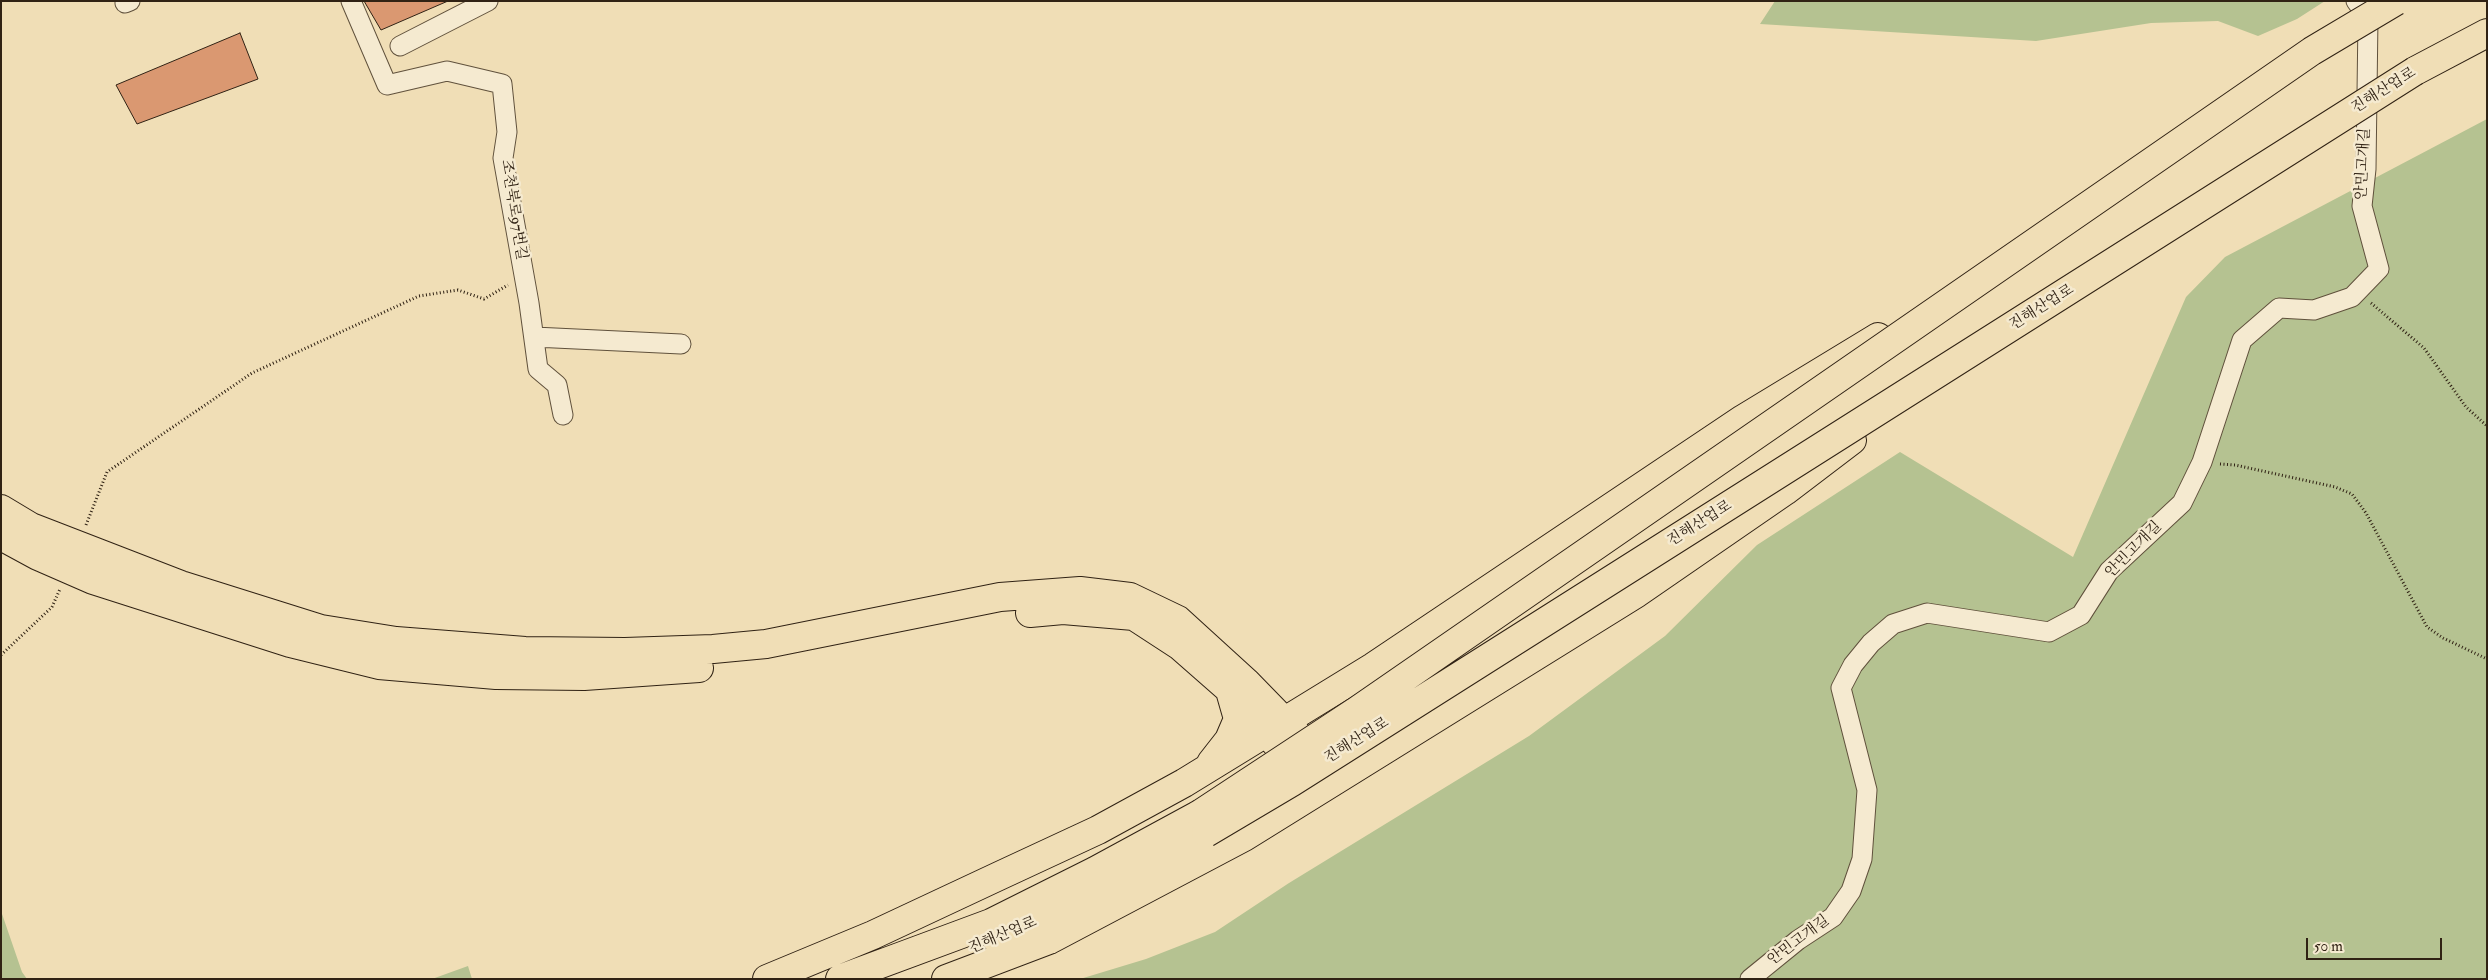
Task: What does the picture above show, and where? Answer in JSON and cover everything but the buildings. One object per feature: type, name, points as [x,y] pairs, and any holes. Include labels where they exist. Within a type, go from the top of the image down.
[{"type":"highway","name":"진해산업로","points":[[840,979],[895,972],[959,960],[1100,892],[1203,824],[1355,712],[2312,51],[2396,1]]},
{"type":"highway","name":"진해산업로","points":[[1203,824],[1300,777],[2415,71],[2487,32]]},
{"type":"highway","points":[[767,979],[892,926],[1098,830],[1206,770],[1388,657],[1742,419],[2041,238]]},
{"type":"highway","points":[[959,960],[1049,940],[1244,837],[1637,593],[1785,491],[1943,370]]},
{"type":"highway","points":[[1,509],[31,527],[181,585],[321,629],[396,641],[525,651],[625,652],[713,649],[766,644],[1000,597],[1080,591],[1130,597],[1178,620],[1276,728],[1297,768],[1315,779],[1331,782]]},
{"type":"highway","points":[[1,536],[38,556],[93,580],[290,643],[380,665],[496,675],[584,676],[711,667],[797,655],[983,618],[1063,610],[1134,616],[1238,686],[1272,697],[1295,701],[1332,693]]},
{"type":"highway","points":[[1206,770],[1229,740],[1238,719],[1238,686]]},
{"type":"street","name":"조천북로97번길","points":[[350,1],[386,85],[447,71],[502,84],[507,132],[503,158],[538,369],[557,385],[563,415]]},
{"type":"street","points":[[400,46],[488,1]]},
{"type":"street","name":"안민고개길","points":[[1750,979],[1798,940],[1833,916],[1851,891],[1854,883],[1862,859],[1868,790],[1841,688],[1853,665],[1871,644],[1893,624],[1927,613],[2049,632],[2081,615],[2109,571],[2182,503],[2202,462],[2242,340],[2279,308],[2314,310],[2352,297],[2379,269],[2362,206],[2366,169],[2368,18],[2356,1]]},
{"type":"street","points":[[534,336],[681,344]]},
{"type":"path","points":[[83,531],[108,472],[252,373],[419,296],[458,290],[484,299],[524,276]]},
{"type":"path","points":[[2357,292],[2424,348],[2466,407],[2487,426]]},
{"type":"path","points":[[2202,462],[2234,465],[2335,487],[2352,494],[2366,513],[2427,627],[2443,638],[2487,658]]},
{"type":"path","points":[[1,655],[52,607],[61,585]]},
{"type":"green space","points":[[1775,1],[2325,1],[2297,19],[2258,36],[2218,21],[2151,23],[2036,41],[1760,24]]},
{"type":"green space","points":[[2487,119],[2487,979],[1080,979],[1146,959],[1215,932],[1289,883],[1529,736],[1665,636],[1757,545],[1900,452],[2073,557],[2186,297],[2225,257]]},
{"type":"green space","points":[[1,911],[22,972],[27,979],[1,979]]},
{"type":"green space","points":[[468,966],[472,979],[432,979]]}]
